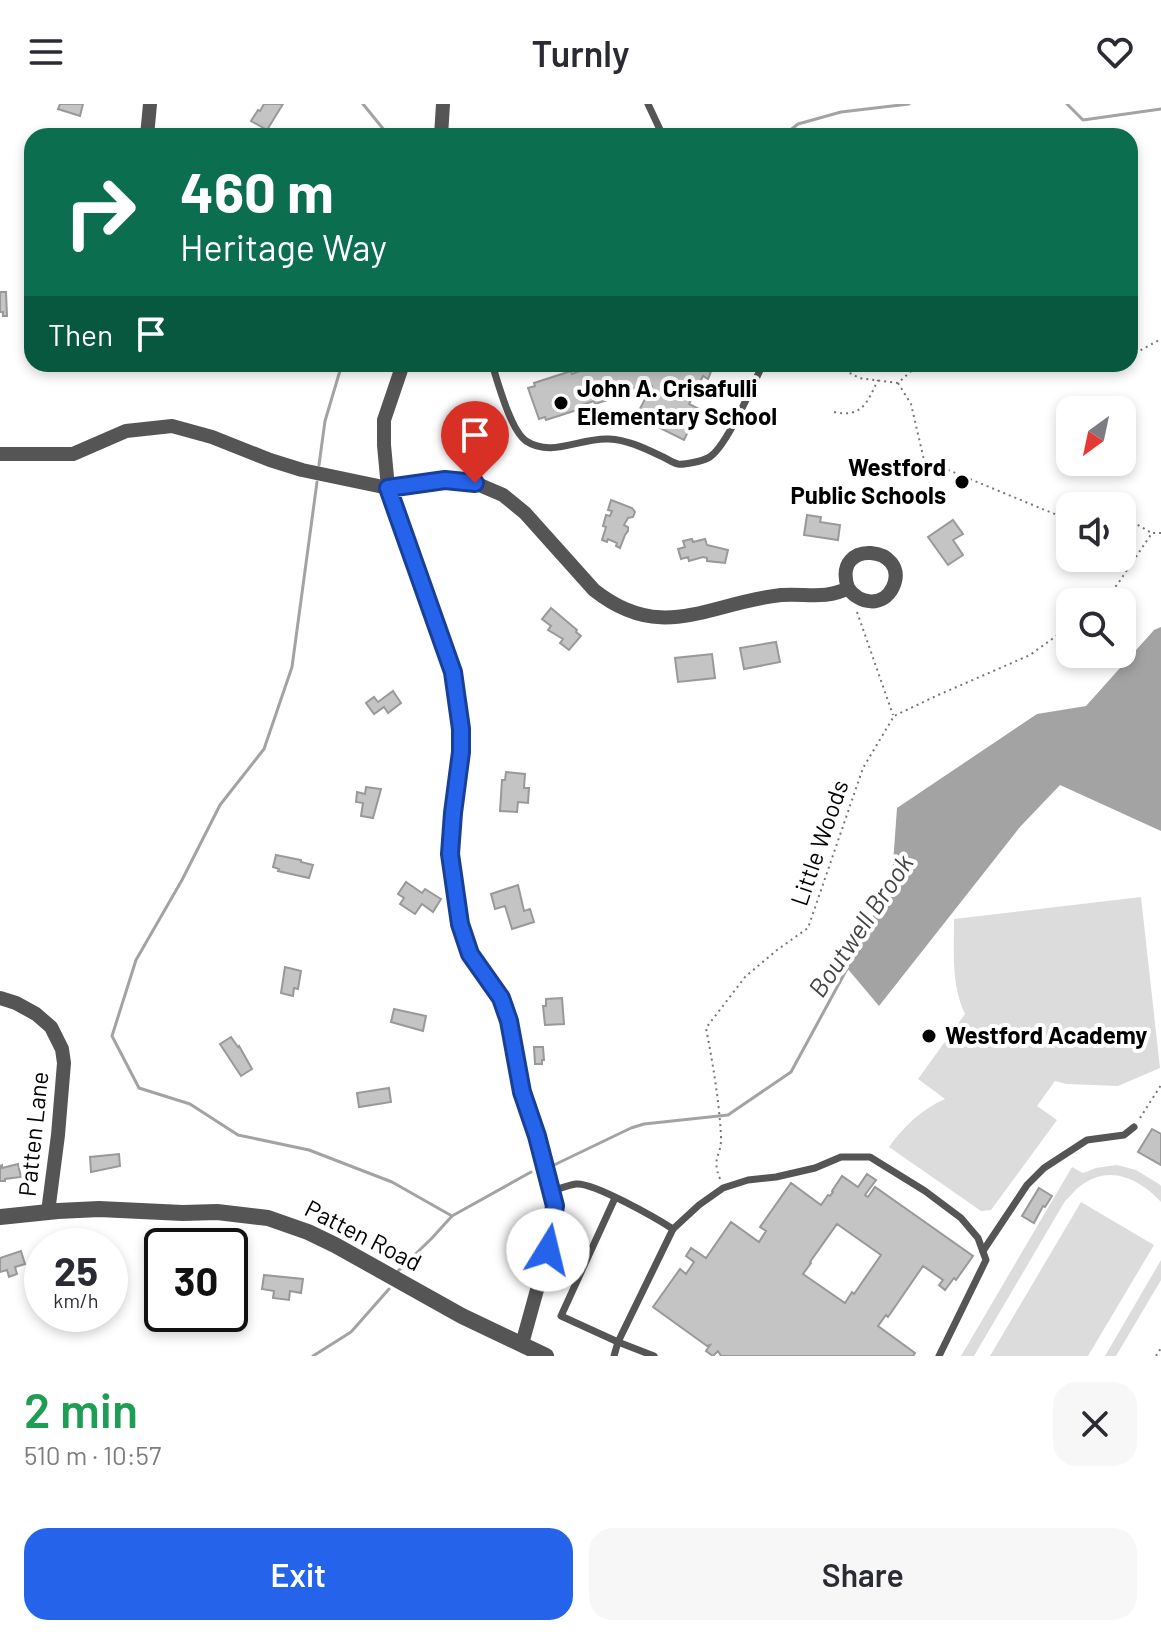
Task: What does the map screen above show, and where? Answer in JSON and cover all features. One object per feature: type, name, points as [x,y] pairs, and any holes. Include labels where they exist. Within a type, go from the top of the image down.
[{"type":"street","points":[[148,128],[150,104]]},
{"type":"street","points":[[442,128],[443,104]]},
{"type":"street","points":[[400,372],[384,420],[388,488],[453,672],[461,752],[450,854],[460,924],[470,954],[504,1006],[522,1092],[555,1206],[538,1289],[522,1344]]},
{"type":"street","points":[[0,454],[73,454],[126,431],[172,426],[212,437],[302,470],[388,488],[445,480],[475,483],[495,491],[525,513],[594,590],[613,605],[645,617],[682,617],[781,595],[830,596],[849,590]]},
{"type":"street","name":"Patten Lane","points":[[0,998],[36,1014],[51,1027],[62,1049],[64,1063],[58,1135],[48,1212]]},
{"type":"street","name":"Patten Road","points":[[0,1217],[99,1209],[217,1212],[268,1218],[322,1238],[462,1316],[546,1356]]},
{"type":"lane","points":[[648,104],[659,128]]},
{"type":"lane","points":[[495,372],[515,430],[535,446],[564,447],[582,441],[616,440],[638,445],[679,464],[708,458],[722,444],[759,372]]},
{"type":"lane","points":[[983,1251],[1027,1185],[1044,1168],[1087,1140],[1124,1135],[1134,1127]]},
{"type":"lane","points":[[614,1356],[673,1229],[699,1205],[723,1188],[748,1180],[815,1168],[841,1157],[870,1157],[961,1218],[978,1238],[983,1251],[986,1260],[939,1356]]},
{"type":"lane","points":[[551,1191],[578,1183],[615,1198],[673,1229]]},
{"type":"lane","points":[[615,1198],[561,1316],[654,1356]]},
{"type":"path","points":[[1138,352],[1161,339]]},
{"type":"path","points":[[848,372],[859,378],[898,383],[911,404],[924,460],[1056,515]]},
{"type":"path","points":[[898,383],[910,372]]},
{"type":"path","points":[[834,412],[858,412],[869,400],[878,380]]},
{"type":"path","points":[[1136,524],[1152,533],[1161,533]]},
{"type":"path","points":[[1113,588],[1152,533]]},
{"type":"path","points":[[849,590],[894,716],[1030,655],[1056,636]]},
{"type":"path","name":"Little Woods","points":[[723,1188],[714,1165],[721,1141],[717,1087],[706,1028],[745,977],[808,928],[863,768],[894,716]]},
{"type":"path","points":[[1134,1127],[1161,1085]]},
{"type":"path","points":[[1156,1356],[1161,1348]]},
{"type":"shaded area","points":[[1161,627],[1161,831],[1060,785],[1020,827],[879,1006],[847,968],[892,877],[897,808],[1037,714],[1086,706],[1120,668],[1136,668],[1136,650],[1154,630]]},
{"type":"shaded area","points":[[1141,897],[1160,1068],[1118,1086],[1055,1081],[1037,1106],[1057,1120],[991,1210],[981,1211],[889,1147],[914,1119],[945,1099],[918,1079],[965,1014],[955,980],[954,919]]},
{"type":"shaded area","points":[[1117,1165],[1136,1170],[1159,1184],[1161,1202],[1135,1181],[1115,1175],[1094,1178],[1080,1186],[1065,1201],[974,1356],[961,1356],[1072,1167],[1083,1173]]},
{"type":"shaded area","points":[[1081,1202],[1154,1245],[1088,1356],[990,1356]]},
{"type":"shaded area","points":[[1161,1260],[1161,1280],[1116,1356],[1105,1356]]},
{"type":"building","points":[[60,104],[83,104],[80,116],[58,109]]},
{"type":"building","points":[[264,104],[283,104],[268,128],[251,121]]},
{"type":"building","points":[[0,292],[6,292],[7,316],[0,312]]},
{"type":"building","name":"John A. Crisafulli Elementary School","points":[[568,372],[711,372],[708,379],[703,376],[689,404],[699,409],[684,440],[636,416],[652,386],[643,381],[641,386],[631,389],[632,392],[595,404],[594,401],[582,405],[583,408],[546,420],[545,417],[539,419],[528,388],[535,386],[534,383]]},
{"type":"building","points":[[611,500],[635,512],[624,525],[628,531],[620,548],[608,539],[607,542],[602,540],[606,515],[610,516],[612,511],[608,510]]},
{"type":"building","points":[[807,515],[821,517],[820,522],[840,525],[838,540],[804,535]]},
{"type":"building","points":[[953,520],[963,534],[953,540],[963,555],[948,565],[928,537]]},
{"type":"building","points":[[692,539],[693,542],[705,539],[707,545],[728,550],[725,563],[707,561],[703,557],[689,561],[688,557],[681,559],[678,549],[685,547],[683,541]]},
{"type":"building","points":[[551,608],[581,636],[569,650],[560,643],[563,639],[548,630],[551,626],[542,619]]},
{"type":"building","points":[[776,642],[780,662],[744,669],[740,648]]},
{"type":"building","points":[[712,654],[715,678],[678,682],[675,658]]},
{"type":"building","points":[[393,691],[401,703],[388,713],[384,707],[374,714],[366,703],[374,697],[378,702]]},
{"type":"building","points":[[506,772],[525,774],[524,788],[529,788],[528,803],[518,802],[517,812],[500,811],[502,780],[505,780]]},
{"type":"building","points":[[366,787],[381,789],[373,818],[361,816],[363,803],[356,802],[357,792],[365,794]]},
{"type":"building","points":[[276,855],[313,865],[309,878],[278,871],[273,867]]},
{"type":"building","points":[[406,882],[422,893],[425,889],[441,899],[433,912],[422,904],[415,914],[400,904],[404,898],[398,894]]},
{"type":"building","points":[[518,885],[524,911],[530,909],[534,922],[512,929],[505,906],[495,909],[491,894]]},
{"type":"building","points":[[285,967],[301,971],[298,989],[294,988],[293,996],[281,993]]},
{"type":"building","points":[[562,998],[564,1024],[545,1025],[543,1006],[546,1006],[546,999]]},
{"type":"building","points":[[394,1009],[426,1016],[423,1031],[391,1022]]},
{"type":"building","points":[[231,1037],[252,1069],[241,1076],[220,1044]]},
{"type":"building","points":[[534,1047],[543,1047],[542,1064],[535,1064]]},
{"type":"building","points":[[389,1088],[391,1102],[359,1107],[357,1093]]},
{"type":"building","points":[[1152,1129],[1161,1134],[1161,1165],[1138,1152]]},
{"type":"building","points":[[119,1154],[120,1166],[91,1172],[90,1157]]},
{"type":"building","points":[[18,1164],[21,1177],[0,1181],[0,1166]]},
{"type":"building","points":[[867,1174],[876,1180],[865,1195],[868,1197],[875,1187],[973,1256],[945,1290],[939,1285],[943,1280],[923,1266],[888,1317],[886,1315],[878,1326],[915,1353],[913,1356],[721,1356],[718,1351],[713,1356],[706,1351],[710,1345],[707,1346],[653,1307],[680,1269],[686,1274],[694,1262],[686,1256],[691,1248],[706,1258],[731,1222],[759,1242],[766,1231],[760,1227],[791,1183],[821,1205],[842,1176],[858,1187]],"holes":[[[837,1224],[881,1255],[845,1303],[803,1274]]]},
{"type":"building","points":[[1039,1188],[1052,1196],[1034,1223],[1022,1216]]},
{"type":"building","points":[[21,1251],[24,1264],[15,1267],[17,1274],[9,1277],[7,1270],[0,1272],[0,1258]]},
{"type":"building","points":[[264,1275],[303,1279],[301,1293],[290,1291],[289,1300],[273,1298],[274,1291],[262,1289]]},
{"type":"waterway","points":[[363,104],[382,128]]},
{"type":"waterway","points":[[793,128],[841,112],[909,104]]},
{"type":"waterway","name":"Boutwell Brook","points":[[1067,104],[1083,120],[1161,109]]},
{"type":"waterway","points":[[319,465],[325,421],[340,372]]},
{"type":"waterway","points":[[317,482],[292,667],[264,749],[220,805],[136,960],[112,1036],[139,1088],[190,1104],[238,1135],[309,1150],[392,1182],[452,1216]]},
{"type":"waterway","name":"Boutwell Brook","points":[[554,1165],[644,1124],[728,1115],[791,1072],[848,967]]},
{"type":"waterway","name":"Boutwell Brook","points":[[398,1271],[452,1216],[531,1172]]},
{"type":"waterway","name":"Boutwell Brook","points":[[313,1356],[351,1332],[389,1289]]},
{"type":"place","name":"John A. Crisafulli Elementary School","points":[[561,403]]},
{"type":"place","name":"Westford Public Schools","points":[[962,482]]},
{"type":"place","name":"Westford Academy","points":[[929,1036]]},
{"type":"route","points":[[475,483],[445,480],[388,488],[453,672],[461,752],[450,854],[460,924],[470,954],[501,998],[509,1021],[522,1092],[555,1206],[548,1250]]}]
